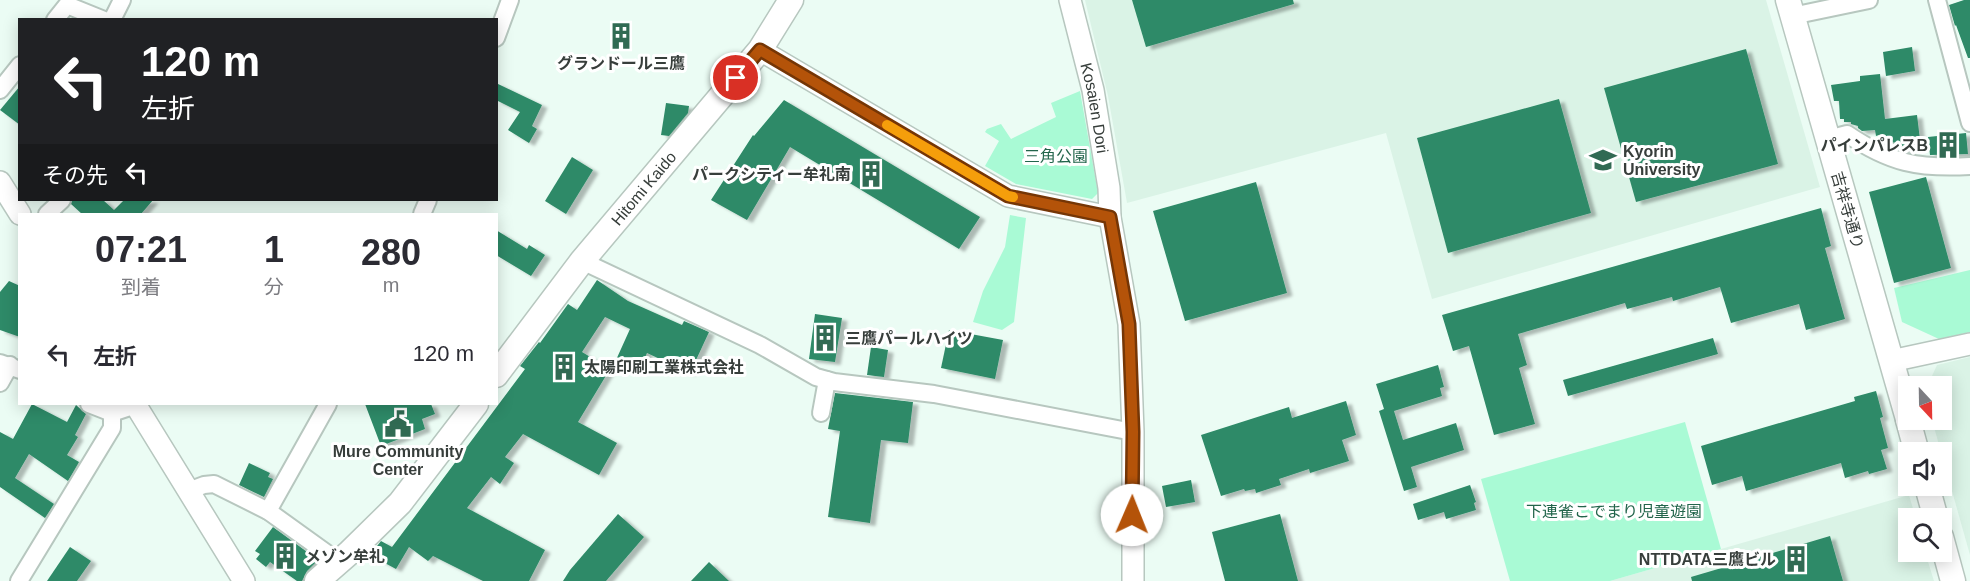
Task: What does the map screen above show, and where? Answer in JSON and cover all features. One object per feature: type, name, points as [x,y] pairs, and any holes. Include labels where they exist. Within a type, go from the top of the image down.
[{"type":"main road","name":"Hitomi Kaido","points":[[498,372],[582,261],[760,50],[791,0]]},
{"type":"main road","name":"吉祥寺通り","points":[[1790,8],[1898,385]]},
{"type":"main road","points":[[317,581],[400,503],[475,405]]},
{"type":"main road","points":[[1948,562],[1953,581]]},
{"type":"street","points":[[113,18],[122,0]]},
{"type":"street","points":[[498,33],[510,0]]},
{"type":"street","name":"Kosaien Dori","points":[[1070,0],[1093,90],[1108,188],[1110,217],[1129,324],[1133,432],[1133,581]]},
{"type":"street","points":[[1790,8],[1869,0]]},
{"type":"street","points":[[1937,0],[1970,123]]},
{"type":"street","points":[[57,18],[67,5],[99,18]]},
{"type":"street","points":[[760,50],[1008,196],[1110,217]]},
{"type":"street","points":[[0,90],[18,68]]},
{"type":"street","points":[[1828,139],[1847,134],[1870,150],[1889,158],[1933,167],[1970,166]]},
{"type":"street","points":[[0,182],[19,213]]},
{"type":"street","points":[[48,213],[61,201]]},
{"type":"street","points":[[582,261],[760,345],[816,377],[934,394],[1133,432]]},
{"type":"street","points":[[1891,361],[1970,344]]},
{"type":"street","points":[[0,383],[10,366]]},
{"type":"street","points":[[821,413],[827,380]]},
{"type":"street","points":[[92,405],[112,413],[133,405]]},
{"type":"street","points":[[137,405],[244,581]]},
{"type":"street","points":[[268,511],[327,405]]},
{"type":"street","points":[[19,581],[112,428],[112,413]]},
{"type":"street","points":[[189,491],[214,484],[268,511],[339,562]]},
{"type":"shaded area","name":"Kyorin University","points":[[1085,0],[1766,0],[1820,187],[1432,299],[1386,133],[1127,203],[1108,96]]},
{"type":"shaded area","points":[[1970,357],[1970,555],[1952,491],[1952,442],[1938,442],[1935,430],[1952,430],[1952,376],[1932,376],[1937,365]]},
{"type":"shaded area","points":[[1909,496],[1913,508],[1898,508],[1898,562],[1928,562],[1934,581],[1610,581]]},
{"type":"green space","name":"三角公園","points":[[1080,91],[1098,193],[1092,199],[1016,184],[985,166],[999,141],[985,132],[987,129],[1001,124],[1011,139],[1056,117],[1051,103]]},
{"type":"green space","points":[[1010,215],[1026,218],[1014,322],[1002,330],[973,322],[983,291],[1005,247]]},
{"type":"green space","points":[[1970,270],[1970,332],[1939,339],[1902,322],[1894,288]]},
{"type":"green space","name":"下連雀こでまり児童遊園","points":[[1685,422],[1721,549],[1610,581],[1510,581],[1481,479]]},
{"type":"building","points":[[1132,0],[1293,0],[1294,4],[1146,47]]},
{"type":"building","points":[[1970,0],[1970,58],[1968,58],[1955,26],[1949,5]]},
{"type":"building","points":[[1912,47],[1915,71],[1886,76],[1883,52]]},
{"type":"building","points":[[1746,49],[1778,164],[1636,202],[1604,88]]},
{"type":"building","points":[[1880,74],[1885,119],[1917,115],[1921,148],[1901,150],[1900,142],[1885,143],[1880,141],[1879,135],[1876,136],[1875,130],[1862,131],[1851,122],[1844,122],[1844,119],[1840,119],[1839,101],[1834,101],[1831,85],[1860,81],[1860,76]]},
{"type":"building","points":[[498,84],[542,105],[532,126],[537,129],[529,143],[508,130],[520,112],[498,101]]},
{"type":"building","points":[[18,88],[18,124],[0,110]]},
{"type":"building","points":[[1559,99],[1591,213],[1448,253],[1417,138]]},
{"type":"building","name":"パークシティー牟礼南","points":[[784,100],[980,217],[959,249],[790,147],[747,220],[711,200],[753,135]]},
{"type":"building","points":[[666,103],[689,106],[688,113],[669,136],[661,135]]},
{"type":"building","name":"パインパレスB","points":[[1966,133],[1968,154],[1930,155],[1928,137]]},
{"type":"building","points":[[572,157],[593,170],[566,214],[545,201]]},
{"type":"building","points":[[1926,177],[1951,268],[1894,283],[1869,192]]},
{"type":"building","points":[[1256,182],[1287,293],[1185,321],[1153,211]]},
{"type":"building","points":[[72,201],[104,201],[114,210],[123,201],[152,201],[142,213],[81,213],[71,204]]},
{"type":"building","points":[[1821,208],[1831,246],[1825,248],[1845,319],[1806,330],[1799,304],[1731,323],[1720,287],[1673,301],[1672,297],[1627,309],[1625,303],[1518,334],[1527,365],[1519,368],[1535,424],[1494,435],[1469,346],[1453,351],[1442,315]]},
{"type":"building","points":[[498,231],[527,249],[529,245],[545,255],[531,276],[498,256]]},
{"type":"building","points":[[597,280],[628,301],[682,325],[684,321],[709,332],[690,373],[647,353],[639,371],[616,360],[630,329],[605,317],[582,352],[610,369],[578,422],[617,443],[599,475],[523,434],[505,457],[514,463],[500,484],[491,477],[467,508],[545,550],[529,581],[483,581],[433,556],[428,561],[409,547],[396,569],[370,555],[381,541],[392,547],[525,369],[520,366],[568,304],[577,310]]},
{"type":"building","points":[[9,281],[18,285],[18,336],[0,330],[0,292]]},
{"type":"building","name":"三鷹パールハイツ","points":[[815,314],[842,318],[835,362],[809,359]]},
{"type":"building","points":[[949,330],[1003,340],[995,379],[941,368]]},
{"type":"building","points":[[1713,338],[1718,354],[1568,396],[1563,380]]},
{"type":"building","points":[[871,347],[888,350],[884,377],[867,375]]},
{"type":"building","points":[[1438,365],[1444,387],[1440,388],[1442,396],[1394,411],[1403,440],[1456,423],[1464,450],[1411,467],[1417,487],[1404,491],[1379,411],[1384,409],[1376,384]]},
{"type":"building","points":[[1876,391],[1888,448],[1881,450],[1887,469],[1869,474],[1868,471],[1845,478],[1841,463],[1746,491],[1742,476],[1712,485],[1701,446],[1855,401],[1854,397]]},
{"type":"building","points":[[835,393],[913,402],[908,443],[881,440],[870,523],[828,517],[840,431],[828,429]]},
{"type":"building","points":[[1346,401],[1356,435],[1342,440],[1349,461],[1310,473],[1309,469],[1279,479],[1281,485],[1256,493],[1255,489],[1245,491],[1244,489],[1221,496],[1201,435],[1289,407],[1292,418]]},
{"type":"building","points":[[31,405],[67,422],[76,405],[86,414],[75,435],[78,437],[67,455],[79,462],[68,481],[29,454],[15,478],[54,504],[45,518],[0,487],[0,432],[13,439]]},
{"type":"building","name":"Mure Community Center","points":[[365,405],[431,405],[435,414],[422,419],[425,429],[381,446]]},
{"type":"building","points":[[249,463],[270,473],[268,477],[273,479],[264,497],[239,485]]},
{"type":"building","points":[[1191,480],[1195,502],[1166,507],[1162,486]]},
{"type":"building","points":[[1470,485],[1476,502],[1474,503],[1476,510],[1446,519],[1444,512],[1418,520],[1413,504]]},
{"type":"building","points":[[618,514],[644,537],[606,581],[563,581],[570,570]]},
{"type":"building","points":[[1280,514],[1298,581],[1225,581],[1212,532]]},
{"type":"building","name":"メゾン牟礼","points":[[273,527],[318,560],[307,571],[302,581],[297,581],[270,562],[266,567],[256,559],[260,554],[255,551]]},
{"type":"building","name":"NTTDATA三鷹ビル","points":[[1830,536],[1843,581],[1692,581],[1691,577]]},
{"type":"building","points":[[70,547],[91,561],[77,581],[47,581]]},
{"type":"building","points":[[709,562],[729,581],[691,581]]},
{"type":"slow traffic","points":[[887,125],[1013,197]]},
{"type":"place","name":"グランドール三鷹","points":[[621,36]]},
{"type":"place","name":"パインパレスB","points":[[1948,145]]},
{"type":"place","name":"Kyorin University","points":[[1603,160]]},
{"type":"place","name":"パークシティー牟礼南","points":[[871,174]]},
{"type":"place","name":"三鷹パールハイツ","points":[[825,338]]},
{"type":"place","name":"太陽印刷工業株式会社","points":[[564,367]]},
{"type":"place","name":"Mure Community Center","points":[[398,424]]},
{"type":"place","name":"メゾン牟礼","points":[[285,556]]},
{"type":"place","name":"NTTDATA三鷹ビル","points":[[1796,559]]},
{"type":"route","points":[[736,78],[760,50],[1008,196],[1110,217],[1129,324],[1133,432],[1132,515]]}]
